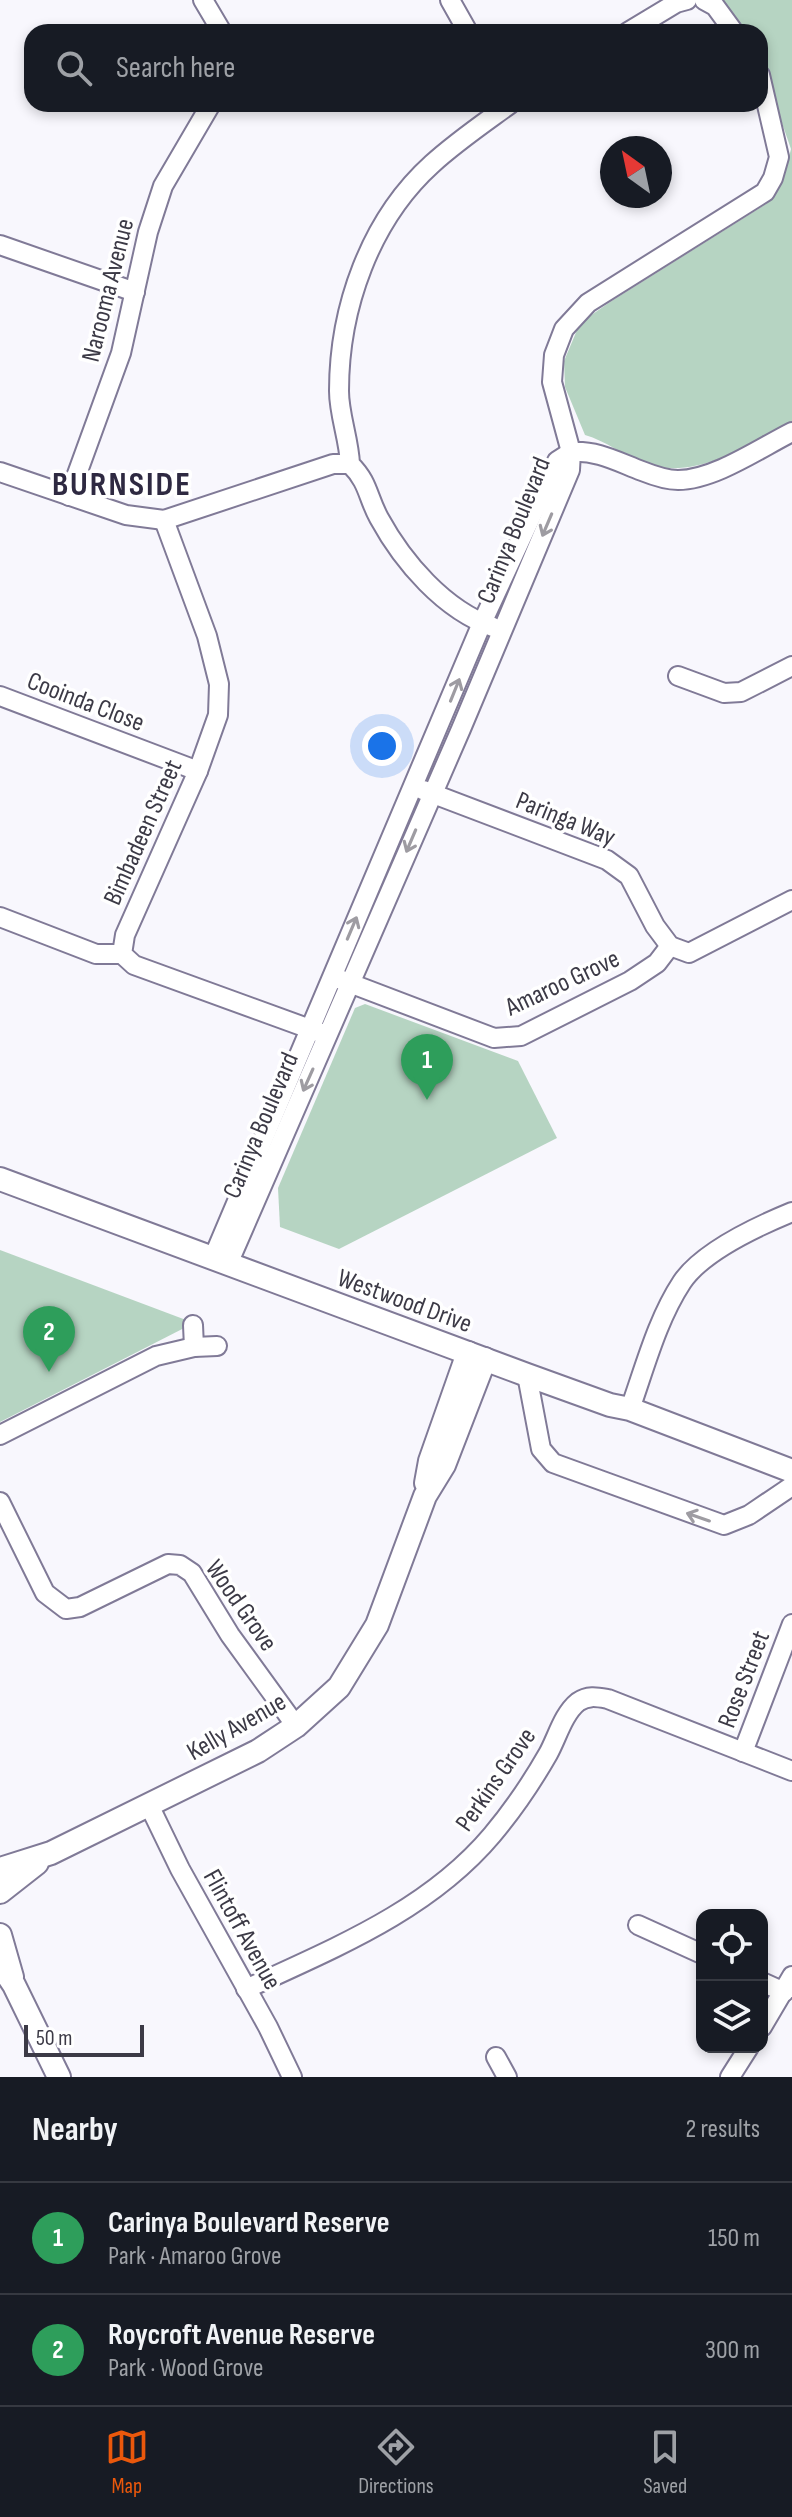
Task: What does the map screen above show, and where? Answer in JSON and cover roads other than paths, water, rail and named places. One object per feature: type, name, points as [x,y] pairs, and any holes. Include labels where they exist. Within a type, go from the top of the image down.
[{"type":"street","points":[[203,0],[217,24]]},
{"type":"street","points":[[450,0],[464,24]]},
{"type":"street","points":[[641,24],[676,3],[687,0]]},
{"type":"street","points":[[704,0],[715,6],[728,24]]},
{"type":"street","points":[[768,110],[779,157],[765,192],[588,303],[564,329],[554,355],[552,382],[571,452],[585,451],[676,480],[700,477],[792,432]]},
{"type":"street","name":"Narooma Avenue","points":[[69,496],[121,353],[148,232],[163,186],[206,112]]},
{"type":"street","points":[[499,112],[431,164],[392,209],[363,264],[346,318],[339,394],[350,464],[363,477],[373,507],[394,545],[433,588],[482,623],[501,630]]},
{"type":"street","points":[[0,245],[135,292]]},
{"type":"street","name":"Carinya Boulevard","points":[[341,980],[413,786],[482,623],[557,461],[571,452]]},
{"type":"street","name":"Carinya Boulevard","points":[[221,1261],[341,980],[431,793],[570,470],[571,452]]},
{"type":"street","points":[[0,472],[126,515],[164,520],[333,464],[350,464]]},
{"type":"street","name":"Bimbadeen Street","points":[[122,954],[125,935],[198,771],[218,715],[219,684],[207,636],[164,520]]},
{"type":"street","points":[[678,676],[724,693],[733,693],[741,692],[792,666]]},
{"type":"street","name":"Cooinda Close","points":[[0,696],[198,771]]},
{"type":"street","name":"Paringa Way","points":[[413,786],[607,860],[629,876],[655,926],[670,946]]},
{"type":"street","points":[[670,946],[689,953],[792,900]]},
{"type":"street","points":[[0,917],[96,954],[122,954],[134,965],[318,1032]]},
{"type":"street","name":"Amaroo Grove","points":[[341,980],[494,1038],[521,1036],[630,981],[657,963],[670,946]]},
{"type":"street","name":"Westwood Drive","points":[[0,1179],[792,1471]]},
{"type":"street","points":[[630,1409],[657,1333],[683,1282],[715,1252],[792,1212]]},
{"type":"street","points":[[193,1325],[194,1347]]},
{"type":"street","points":[[0,1435],[142,1362],[167,1352],[217,1346]]},
{"type":"street","name":"Kelly Avenue","points":[[0,1869],[51,1853],[258,1751],[296,1726],[339,1687],[362,1653],[387,1603],[425,1496],[444,1465],[476,1356]]},
{"type":"street","points":[[527,1375],[541,1449],[553,1463],[724,1525],[749,1515],[792,1486]]},
{"type":"street","name":"Wood Grove","points":[[0,1502],[45,1593],[66,1609],[80,1607],[168,1564],[188,1569],[230,1635],[296,1726]]},
{"type":"street","name":"Rose Street","points":[[743,1752],[792,1624]]},
{"type":"street","name":"Perkins Grove","points":[[246,1989],[368,1932],[394,1917],[450,1875],[491,1836],[530,1782],[566,1717],[583,1699],[608,1699],[792,1771]]},
{"type":"street","name":"Flintoff Avenue","points":[[149,1805],[292,2077]]},
{"type":"street","name":"Kelly Avenue","points":[[0,1892],[51,1853]]},
{"type":"street","points":[[638,1925],[696,1951]]},
{"type":"street","points":[[0,1935],[14,1985]]},
{"type":"street","points":[[0,1964],[14,1985],[59,2077]]},
{"type":"street","points":[[768,1982],[788,1984],[768,2017]]},
{"type":"street","points":[[730,2077],[745,2053]]},
{"type":"street","points":[[496,2057],[507,2077]]},
{"type":"place","name":"Carinya Boulevard Reserve","points":[[427,1100]]},
{"type":"place","name":"Roycroft Avenue Reserve","points":[[49,1372]]},
{"type":"district","name":"BURNSIDE","points":[[122,483]]}]
